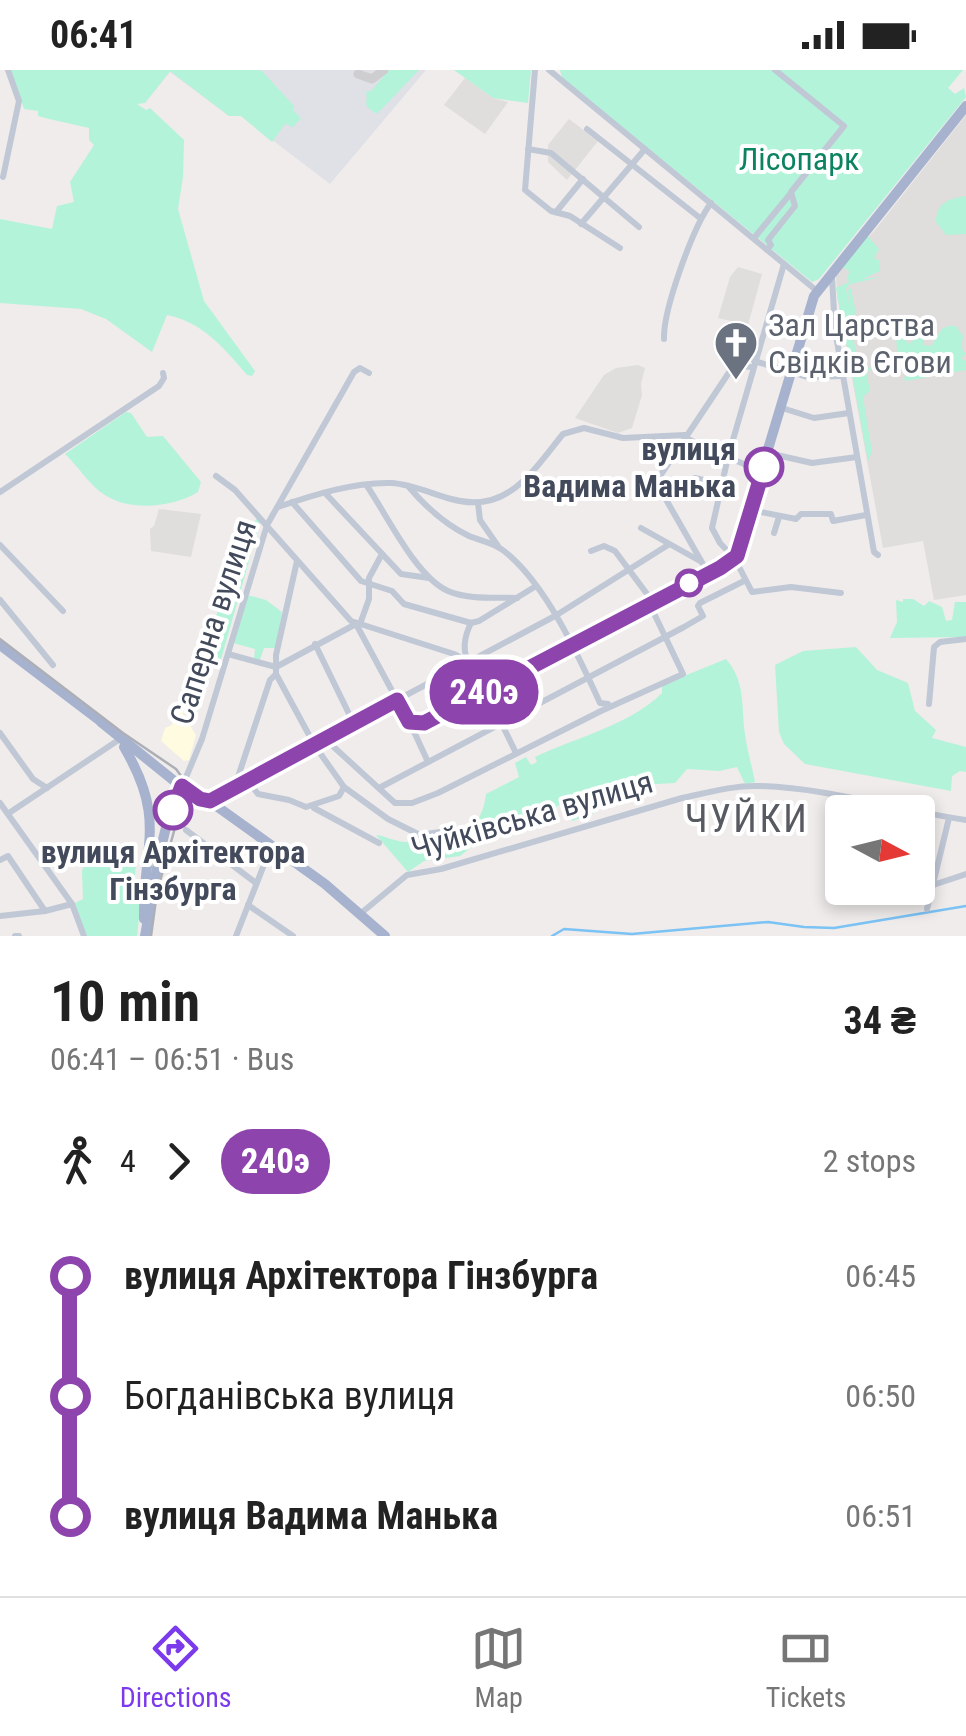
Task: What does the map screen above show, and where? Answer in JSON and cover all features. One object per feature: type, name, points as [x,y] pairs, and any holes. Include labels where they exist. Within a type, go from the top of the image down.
[{"type":"main road","points":[[118,740],[200,799],[210,799],[397,700],[409,722],[424,723],[735,559],[816,290],[966,106]]},
{"type":"main road","points":[[0,645],[106,725],[133,751],[152,815],[156,858],[146,920]]},
{"type":"main road","points":[[106,725],[140,776]]},
{"type":"main road","points":[[145,936],[156,858],[183,784]]},
{"type":"main road","points":[[210,799],[385,936]]},
{"type":"street","points":[[3,177],[19,101],[8,70]]},
{"type":"street","points":[[535,70],[524,190],[620,248]]},
{"type":"street","points":[[549,70],[816,290]]},
{"type":"street","points":[[754,238],[844,126],[774,70]]},
{"type":"street","points":[[587,129],[700,218]]},
{"type":"street","points":[[528,149],[551,152],[638,227]]},
{"type":"street","points":[[581,224],[645,149]]},
{"type":"street","points":[[556,212],[583,179]]},
{"type":"street","points":[[768,250],[768,240],[795,206],[792,192]]},
{"type":"street","points":[[664,339],[682,270],[700,218],[711,203]]},
{"type":"street","points":[[784,264],[720,484],[712,528],[720,544],[735,559],[750,591],[790,587],[841,593]]},
{"type":"street","points":[[832,270],[842,376],[866,516],[878,555]]},
{"type":"street","points":[[708,574],[656,482],[686,436],[736,366],[753,364],[825,378],[842,376]]},
{"type":"street","name":"Саперна вулиця","points":[[183,784],[198,749],[267,526],[355,370],[360,368],[369,373]]},
{"type":"street","points":[[0,492],[159,386],[163,372]]},
{"type":"street","points":[[781,408],[814,418],[848,413]]},
{"type":"street","points":[[277,507],[368,486],[407,486],[478,503],[498,500],[563,434],[584,428],[623,438],[686,436],[762,472]]},
{"type":"street","points":[[768,452],[812,463],[856,457]]},
{"type":"street","points":[[216,476],[235,490],[358,624],[397,700],[554,616],[668,546]]},
{"type":"street","points":[[695,478],[720,484]]},
{"type":"street","points":[[368,486],[398,535],[432,578],[449,592],[519,598]]},
{"type":"street","points":[[407,486],[450,524],[499,548]]},
{"type":"street","points":[[326,494],[401,574],[432,578]]},
{"type":"street","points":[[292,502],[361,582],[392,592],[404,604],[470,623],[479,622],[536,586]]},
{"type":"street","points":[[478,503],[480,520],[499,548],[536,586],[600,703],[617,704]]},
{"type":"street","points":[[751,510],[796,520],[802,514],[831,514],[833,521],[866,516]]},
{"type":"street","points":[[774,532],[778,517]]},
{"type":"street","points":[[641,528],[701,562]]},
{"type":"street","points":[[0,545],[63,611]]},
{"type":"street","points":[[319,741],[395,802],[412,803],[683,674],[652,604],[632,571],[610,548],[591,551]]},
{"type":"street","points":[[358,624],[382,554]]},
{"type":"street","points":[[298,560],[276,670],[241,783],[258,794],[313,808],[379,843]]},
{"type":"street","points":[[379,788],[666,637],[702,616],[700,603],[744,581]]},
{"type":"street","points":[[0,600],[53,665]]},
{"type":"street","points":[[468,662],[464,654],[470,623]]},
{"type":"street","points":[[276,670],[315,644],[358,624],[454,654],[472,664],[516,753]]},
{"type":"street","points":[[928,704],[934,647],[940,642],[966,639]]},
{"type":"street","points":[[315,644],[353,722]]},
{"type":"street","points":[[228,654],[276,670],[344,787],[420,835],[453,830]]},
{"type":"street","points":[[409,722],[428,762]]},
{"type":"street","points":[[0,733],[34,778],[48,789]]},
{"type":"street","points":[[84,936],[72,904],[3,808],[48,789],[118,740]]},
{"type":"street","name":"Чуйківська вулиця","points":[[360,914],[408,875],[440,870],[715,792],[757,786],[834,795],[966,820]]},
{"type":"street","points":[[313,808],[339,796],[344,787]]},
{"type":"street","points":[[935,877],[949,818]]},
{"type":"street","points":[[186,830],[256,884]]},
{"type":"street","points":[[236,936],[271,847]]},
{"type":"street","points":[[0,860],[8,856],[45,911]]},
{"type":"street","points":[[935,884],[966,874]]},
{"type":"street","points":[[0,916],[72,904]]},
{"type":"street","points":[[926,910],[927,905]]},
{"type":"street","points":[[248,906],[294,936]]},
{"type":"shaded area","points":[[113,70],[426,70],[330,184],[241,116],[229,116],[170,72],[145,103]]},
{"type":"shaded area","points":[[465,78],[493,98],[508,102],[485,134],[444,105]]},
{"type":"shaded area","points":[[966,115],[966,595],[934,600],[923,541],[883,548],[836,273]]},
{"type":"shaded area","points":[[569,119],[598,141],[567,180],[548,162],[548,145]]},
{"type":"shaded area","points":[[738,267],[762,274],[748,325],[718,318],[730,277]]},
{"type":"shaded area","points":[[616,368],[645,368],[632,428],[618,433],[575,418],[604,375]]},
{"type":"shaded area","points":[[159,509],[201,514],[191,557],[151,551],[150,529]]},
{"type":"shaded area","points":[[177,702],[185,703],[183,714],[196,735],[189,760],[184,761],[161,741],[165,728],[172,725]]},
{"type":"green space","points":[[11,70],[261,70],[294,106],[301,118],[293,127],[285,124],[272,142],[241,116],[229,116],[170,71],[145,103],[137,104],[146,110],[150,108],[184,140],[178,209],[204,301],[255,371],[252,376],[212,338],[192,324],[167,315],[152,352],[106,319],[81,309],[0,303],[0,219],[52,229],[57,206],[74,202],[70,182],[94,145],[89,140],[89,128],[24,109]]},
{"type":"green space","points":[[389,70],[419,70],[377,114],[367,106],[366,92]]},
{"type":"green space","points":[[454,70],[531,70],[528,103],[493,98]]},
{"type":"green space","name":"Лісопарк","points":[[560,70],[963,70],[948,88],[955,94],[964,88],[966,97],[819,279],[812,282],[562,78]]},
{"type":"green space","points":[[966,196],[966,234],[946,235],[936,222],[938,210],[949,200]]},
{"type":"green space","points":[[867,235],[879,249],[874,258],[879,260],[880,271],[863,279],[882,277],[850,284],[846,289],[849,304],[851,288],[856,314],[847,320],[858,365],[861,370],[867,366],[872,370],[866,371],[870,391],[863,397],[872,452],[868,461],[836,288],[849,282],[850,272],[842,266]]},
{"type":"green space","points":[[948,326],[956,326],[963,336],[961,348],[966,354],[961,358],[966,361],[966,370],[943,374],[940,361],[929,363],[930,377],[904,381],[907,367],[897,351],[896,337],[901,336],[909,344],[919,335],[924,337],[924,345],[931,346]]},
{"type":"green space","points":[[126,412],[131,413],[147,437],[163,436],[201,482],[198,492],[165,504],[127,504],[100,491],[65,454]]},
{"type":"green space","points":[[259,516],[221,659],[204,652],[242,537]]},
{"type":"green space","points":[[247,595],[266,600],[282,612],[277,648],[264,648],[260,660],[254,659],[255,649],[233,643]]},
{"type":"green space","points":[[913,599],[924,606],[929,601],[942,607],[946,621],[952,620],[955,602],[966,602],[966,637],[890,638],[897,622],[896,600]]},
{"type":"green space","points":[[856,647],[877,670],[908,683],[915,711],[936,730],[932,738],[966,747],[966,772],[952,776],[951,791],[805,764],[784,744],[779,732],[775,665],[803,651]]},
{"type":"green space","points":[[726,659],[740,685],[755,782],[745,784],[737,767],[719,771],[687,769],[675,783],[638,785],[594,813],[572,821],[568,802],[557,806],[555,813],[519,819],[504,833],[486,835],[460,856],[424,861],[408,872],[376,835],[413,842],[475,823],[486,794],[519,777],[515,763],[526,757],[531,765],[537,762],[535,757],[619,722],[662,693],[662,685]]},
{"type":"green space","points":[[88,852],[128,857],[136,865],[133,893],[141,900],[137,936],[87,936],[73,904],[83,899],[82,871]]},
{"type":"waterway","points":[[552,936],[564,929],[632,934],[768,922],[834,928],[966,906]]},
{"type":"taxiway","points":[[358,74],[372,79],[384,70]]},
{"type":"tram line","points":[[0,639],[176,769],[184,780],[185,792],[157,892],[151,936]]},
{"type":"bus line","name":"240э","points":[[173,810],[182,786],[210,801],[397,700],[409,722],[424,723],[720,568],[737,556],[764,467]]},
{"type":"place","name":"Зал Царства Свідків Єгови","points":[[736,381]]},
{"type":"place","name":"вулиця Вадима Манька","points":[[764,467]]},
{"type":"place","name":"вулиця Архітектора Гінзбурга","points":[[173,810]]},
{"type":"district","name":"ЧУЙКИ","points":[[747,819]]}]
